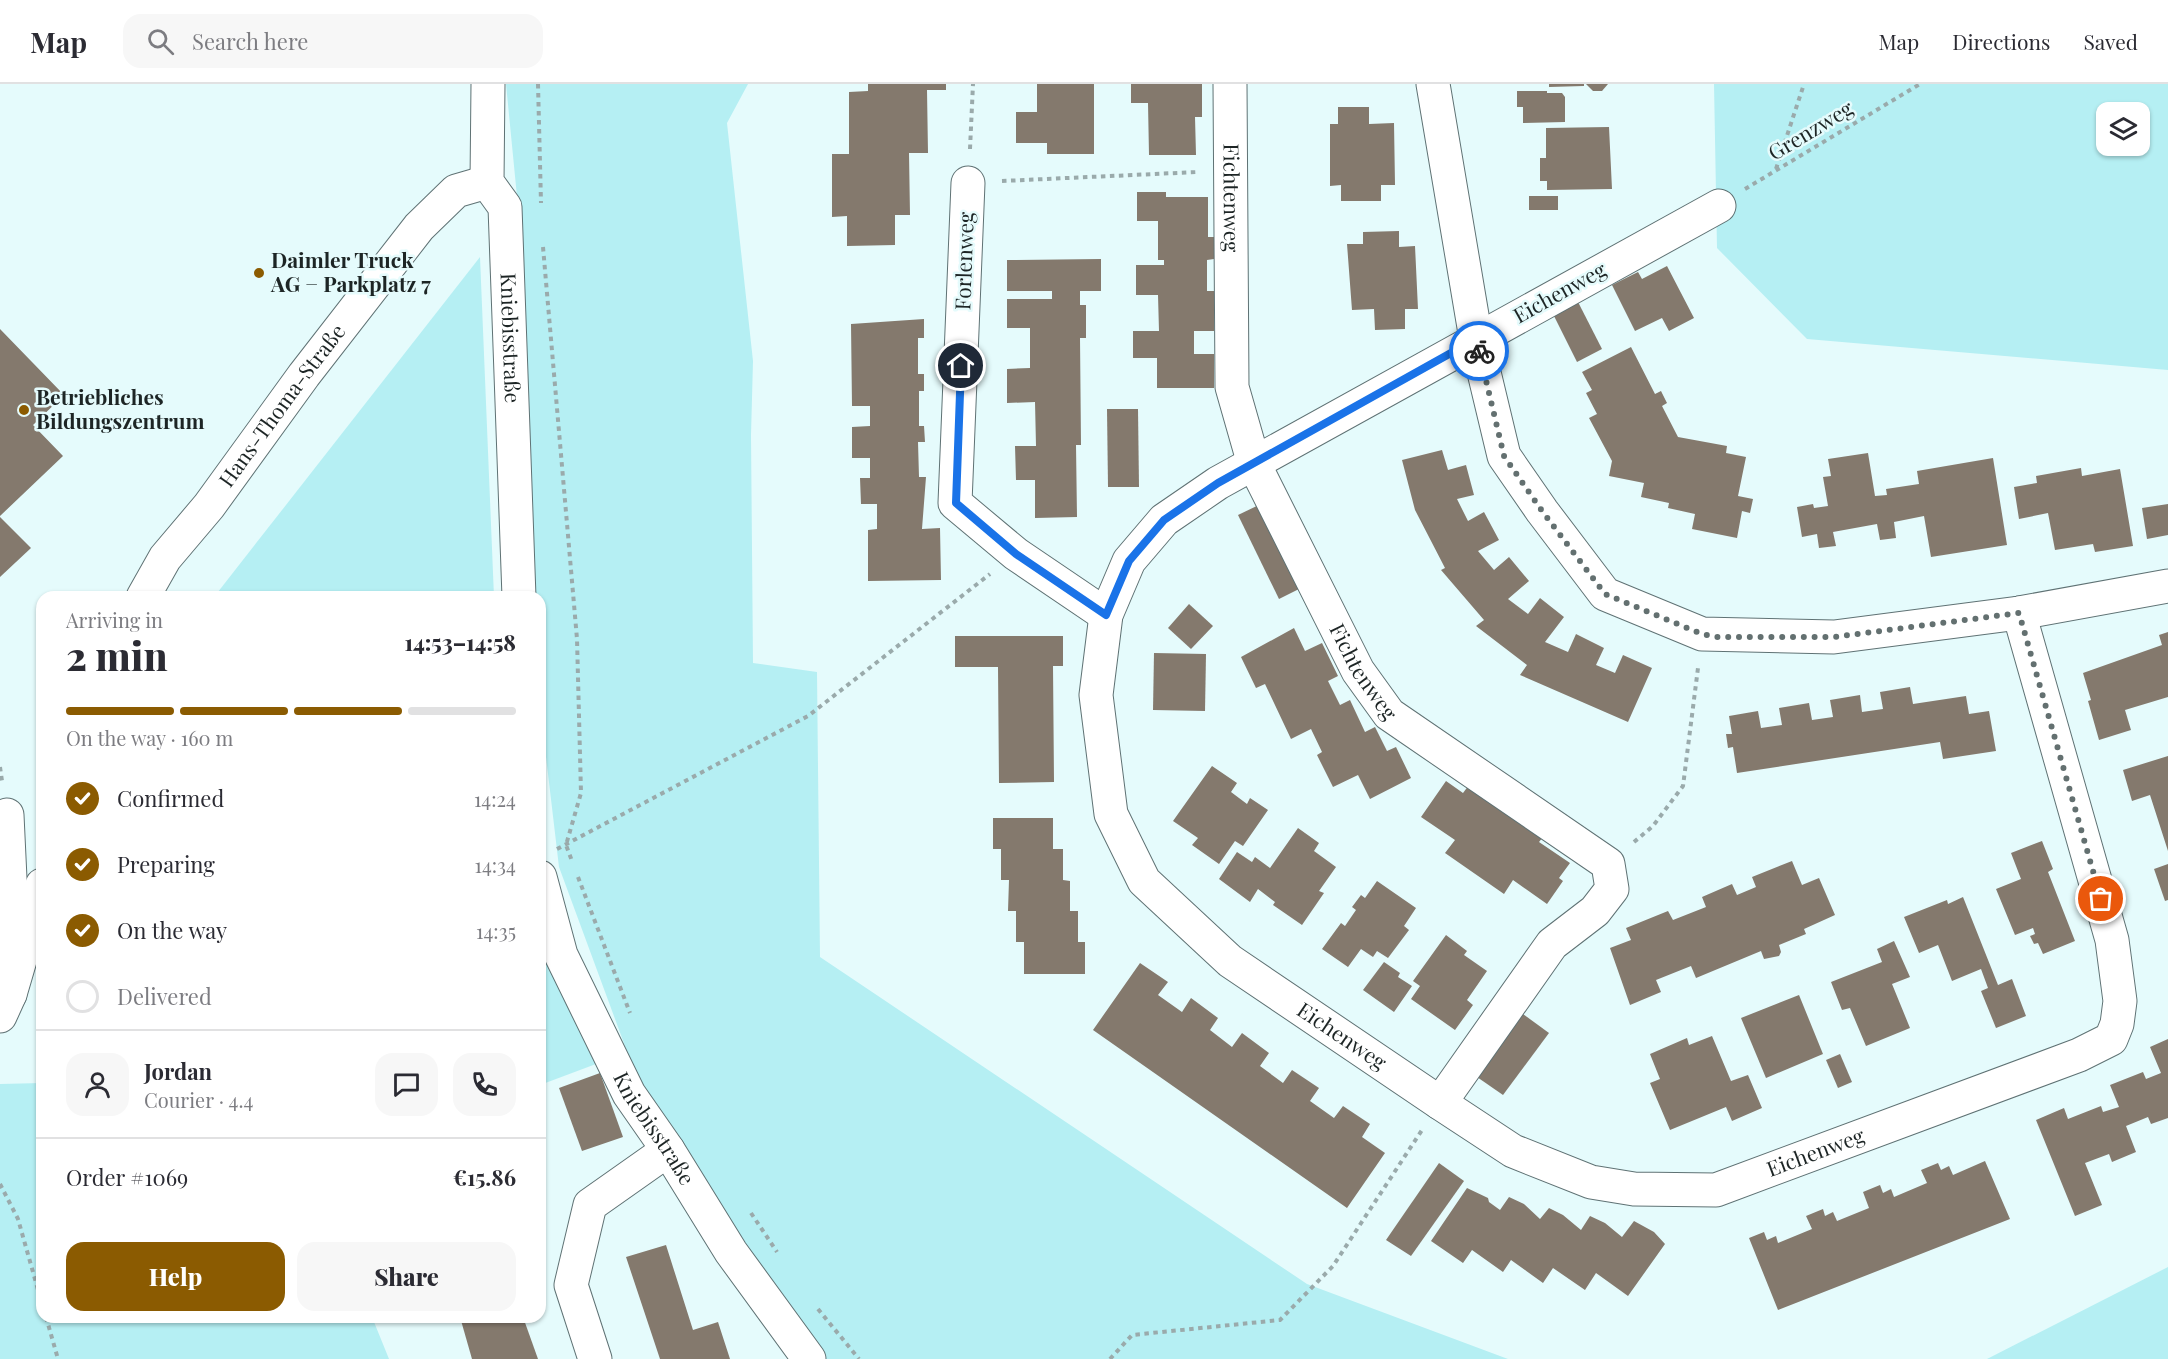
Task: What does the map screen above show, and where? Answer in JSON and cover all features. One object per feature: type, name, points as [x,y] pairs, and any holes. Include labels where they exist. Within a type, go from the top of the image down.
[{"type":"street","points":[[487,182],[488,84]]},
{"type":"street","name":"Fichtenweg","points":[[1230,84],[1232,387],[1254,464],[1358,670],[1389,714],[1608,864]]},
{"type":"street","points":[[1433,84],[1476,339],[1504,456],[1542,511],[1605,594],[1702,634],[1834,637],[2019,613],[2168,586]]},
{"type":"street","name":"Hans-Thoma-Straße","points":[[146,591],[165,558],[209,506],[304,375],[419,227],[456,191],[487,182]]},
{"type":"street","name":"Kniebisstraße","points":[[487,182],[505,207],[519,591]]},
{"type":"street","name":"Forlenweg","points":[[968,183],[956,503],[1016,554],[1106,615]]},
{"type":"street","name":"Eichenweg","points":[[1719,206],[1218,483],[1164,520],[1129,561],[1106,615],[1096,695],[1101,747],[1112,814],[1144,881],[1230,961],[1513,1151],[1591,1182],[1634,1189],[1716,1190],[2079,1054],[2111,1039],[2117,1024],[2120,1001],[2112,940],[2019,613]]},
{"type":"street","points":[[5,1005],[12,921],[7,815]]},
{"type":"street","points":[[1440,1103],[1552,945],[1595,911],[1612,889],[1608,864]]},
{"type":"street","name":"Kniebisstraße","points":[[546,876],[561,955],[630,1094],[669,1150],[731,1252],[809,1359]]},
{"type":"street","points":[[5,1005],[36,904]]},
{"type":"street","points":[[595,1359],[571,1286],[590,1205],[669,1150]]},
{"type":"path","points":[[538,84],[541,210]]},
{"type":"path","name":"Forlenweg","points":[[968,183],[973,84]]},
{"type":"path","points":[[1775,170],[1804,84]]},
{"type":"path","name":"Grenzweg","points":[[1719,206],[1920,84]]},
{"type":"path","points":[[968,183],[1190,172]]},
{"type":"path","points":[[543,246],[577,639],[581,793],[566,845],[633,1021]]},
{"type":"path","points":[[546,863],[566,845],[808,716],[1016,554]]},
{"type":"path","points":[[1608,864],[1653,826],[1683,786],[1702,634]]},
{"type":"path","points":[[1110,1359],[1132,1335],[1280,1320],[1333,1266],[1440,1103]]},
{"type":"path","points":[[0,1184],[18,1219],[36,1283]]},
{"type":"path","points":[[748,1209],[781,1258]]},
{"type":"path","points":[[815,1305],[858,1359]]},
{"type":"path","points":[[48,1323],[58,1359]]},
{"type":"shaded area","points":[[506,84],[748,84],[727,123],[753,361],[751,435],[753,663],[817,672],[820,957],[1307,1284],[1508,1359],[821,1359],[639,1084],[559,867],[546,757],[546,591],[532,591],[524,268]]},
{"type":"shaded area","points":[[1714,84],[2168,84],[2168,370],[1807,339],[1717,248]]},
{"type":"shaded area","points":[[480,257],[494,591],[219,591]]},
{"type":"shaded area","points":[[546,944],[604,1061],[546,1083]]},
{"type":"shaded area","points":[[36,1083],[36,1323],[374,1323],[389,1359],[0,1359],[0,1084]]},
{"type":"shaded area","points":[[2168,1267],[2168,1359],[1987,1359]]},
{"type":"building","points":[[868,84],[946,84],[946,90],[927,90],[928,153],[909,153],[910,215],[895,215],[895,245],[847,246],[847,216],[832,217],[832,154],[849,154],[849,92],[868,91]]},
{"type":"building","points":[[1037,84],[1094,84],[1094,154],[1047,154],[1047,143],[1016,143],[1016,112],[1037,112]]},
{"type":"building","points":[[1131,84],[1202,84],[1202,117],[1195,117],[1196,155],[1149,155],[1148,103],[1131,103]]},
{"type":"building","points":[[1549,84],[1584,84],[1584,86],[1549,87]]},
{"type":"building","points":[[1586,84],[1608,84],[1602,91],[1593,91]]},
{"type":"building","points":[[1517,91],[1562,93],[1565,97],[1565,122],[1523,123],[1523,107],[1517,107]]},
{"type":"building","points":[[1338,107],[1369,107],[1369,124],[1394,123],[1395,185],[1381,185],[1381,201],[1341,201],[1341,185],[1330,186],[1330,124],[1338,124]]},
{"type":"building","points":[[1609,127],[1612,189],[1547,190],[1547,181],[1540,181],[1540,158],[1546,158],[1546,128]]},
{"type":"building","points":[[1137,192],[1166,192],[1166,197],[1208,197],[1208,237],[1214,237],[1214,259],[1207,260],[1207,291],[1214,291],[1214,331],[1194,331],[1194,354],[1214,354],[1214,388],[1157,388],[1157,358],[1133,358],[1133,331],[1159,331],[1158,295],[1136,295],[1136,265],[1164,265],[1164,260],[1158,260],[1158,221],[1137,221]]},
{"type":"building","points":[[1529,196],[1558,196],[1558,210],[1529,210]]},
{"type":"building","points":[[1399,231],[1399,247],[1415,246],[1418,309],[1405,309],[1405,329],[1375,330],[1374,309],[1352,310],[1347,244],[1363,244],[1363,232]]},
{"type":"building","points":[[1101,259],[1101,291],[1080,291],[1080,305],[1086,305],[1086,338],[1080,338],[1081,445],[1076,445],[1077,517],[1035,518],[1035,480],[1016,480],[1015,446],[1036,446],[1035,402],[1007,403],[1007,369],[1030,368],[1030,328],[1007,328],[1007,299],[1052,299],[1052,291],[1007,291],[1007,260]]},
{"type":"building","points":[[1667,266],[1694,318],[1669,331],[1662,318],[1635,331],[1612,285],[1638,272],[1642,279]]},
{"type":"building","points":[[1577,300],[1602,349],[1577,362],[1552,312]]},
{"type":"building","points":[[924,319],[924,338],[918,338],[918,374],[924,374],[924,391],[919,391],[919,426],[924,426],[925,442],[918,442],[919,477],[926,477],[922,529],[940,528],[941,580],[868,581],[868,530],[877,529],[877,504],[861,504],[860,478],[870,478],[870,458],[852,458],[852,427],[870,426],[870,406],[852,406],[851,324]]},
{"type":"building","name":"Betriebliches Bildungszentrum","points":[[0,329],[64,395],[33,425],[63,456],[0,516]]},
{"type":"building","points":[[1631,347],[1655,394],[1661,391],[1667,403],[1662,406],[1678,437],[1727,446],[1726,453],[1746,457],[1738,496],[1753,499],[1750,513],[1742,511],[1737,538],[1692,529],[1695,514],[1668,508],[1669,503],[1641,497],[1644,483],[1609,476],[1612,461],[1589,418],[1597,414],[1586,393],[1592,390],[1582,372]]},
{"type":"building","points":[[1107,409],[1138,409],[1139,487],[1108,487]]},
{"type":"building","points":[[1442,450],[1448,470],[1466,465],[1474,495],[1457,499],[1468,521],[1484,512],[1499,540],[1478,551],[1494,570],[1509,557],[1529,581],[1508,599],[1528,614],[1540,598],[1564,617],[1545,642],[1568,652],[1576,634],[1604,648],[1596,665],[1615,673],[1623,655],[1652,668],[1628,722],[1520,675],[1527,665],[1476,626],[1484,620],[1441,570],[1445,568],[1415,510],[1402,460]]},
{"type":"building","points":[[1868,453],[1875,496],[1887,495],[1886,489],[1919,484],[1917,471],[1993,458],[2007,545],[1931,557],[1924,516],[1894,522],[1896,538],[1880,540],[1877,524],[1833,532],[1836,546],[1819,548],[1817,534],[1802,537],[1797,507],[1813,504],[1814,508],[1828,506],[1823,477],[1831,476],[1828,459]]},
{"type":"building","points":[[2081,468],[2082,476],[2120,469],[2133,546],[2095,552],[2093,544],[2055,550],[2048,513],[2019,519],[2014,487],[2037,483],[2036,476]]},
{"type":"building","points":[[1263,503],[1305,586],[1279,599],[1238,515]]},
{"type":"building","points":[[2168,504],[2168,535],[2147,539],[2142,508]]},
{"type":"building","points":[[0,517],[31,548],[0,577]]},
{"type":"building","points":[[1189,604],[1213,626],[1191,649],[1168,628]]},
{"type":"building","points":[[1294,628],[1305,651],[1322,643],[1338,676],[1328,681],[1340,705],[1350,700],[1365,732],[1375,727],[1387,751],[1396,747],[1411,778],[1370,799],[1358,775],[1333,787],[1317,755],[1322,752],[1311,729],[1291,739],[1265,684],[1256,688],[1241,657]]},
{"type":"building","points":[[2168,632],[2168,697],[2125,710],[2131,730],[2099,740],[2083,673],[2162,645],[2159,635]]},
{"type":"building","points":[[955,636],[1063,636],[1063,666],[1053,666],[1054,782],[999,783],[998,667],[955,667]]},
{"type":"building","points":[[1154,653],[1206,654],[1205,711],[1153,710]]},
{"type":"building","points":[[1910,687],[1913,704],[1966,696],[1969,714],[1989,711],[1996,751],[1943,759],[1940,742],[1737,773],[1733,747],[1728,748],[1726,734],[1732,734],[1729,716],[1758,711],[1761,728],[1782,725],[1779,708],[1809,703],[1812,720],[1833,717],[1830,700],[1860,695],[1862,712],[1883,709],[1880,692]]},
{"type":"building","points":[[2168,756],[2168,851],[2150,795],[2132,801],[2123,770]]},
{"type":"building","points":[[1212,766],[1237,783],[1231,792],[1247,804],[1250,798],[1268,810],[1243,846],[1235,841],[1219,864],[1192,845],[1198,838],[1173,821]]},
{"type":"building","points":[[1446,781],[1463,793],[1469,785],[1543,837],[1539,842],[1570,863],[1559,878],[1563,881],[1547,904],[1513,880],[1504,894],[1445,853],[1455,840],[1421,817]]},
{"type":"building","points":[[993,818],[1053,818],[1053,849],[1063,849],[1063,880],[1070,881],[1070,911],[1078,911],[1078,942],[1085,942],[1085,974],[1024,974],[1024,942],[1016,942],[1016,911],[1008,911],[1009,880],[1001,880],[1001,849],[993,849]]},
{"type":"building","points":[[1298,828],[1319,843],[1314,851],[1336,867],[1319,891],[1324,893],[1302,925],[1273,905],[1275,902],[1258,889],[1250,902],[1219,879],[1237,852],[1252,862],[1255,857],[1270,868]]},
{"type":"building","points":[[2042,841],[2053,869],[2048,872],[2075,941],[2043,954],[2038,943],[2034,944],[2030,936],[2035,934],[2033,928],[2015,935],[1996,889],[2021,879],[2011,853]]},
{"type":"building","points":[[1792,861],[1802,885],[1819,878],[1835,915],[1804,929],[1806,934],[1779,945],[1781,952],[1779,956],[1764,959],[1761,951],[1696,978],[1691,966],[1656,980],[1661,992],[1630,1005],[1610,948],[1631,940],[1626,928],[1668,911],[1673,920],[1706,907],[1702,897],[1732,884],[1737,895],[1756,887],[1752,877]]},
{"type":"building","points":[[2168,864],[2168,900],[2165,901],[2154,869]]},
{"type":"building","points":[[1377,881],[1416,908],[1404,926],[1409,930],[1388,958],[1377,951],[1373,957],[1361,949],[1348,967],[1322,949],[1341,923],[1345,926],[1356,910],[1352,907],[1361,895],[1365,898]]},
{"type":"building","points":[[1963,897],[1998,985],[2012,979],[2026,1016],[1996,1028],[1981,991],[1988,988],[1981,969],[1952,981],[1938,945],[1919,953],[1904,917],[1947,900],[1948,904]]},
{"type":"building","points":[[1446,935],[1467,951],[1464,955],[1487,971],[1467,1000],[1473,1005],[1455,1030],[1411,999],[1420,986],[1413,981]]},
{"type":"building","points":[[1894,941],[1910,977],[1892,984],[1910,1028],[1866,1046],[1850,1008],[1842,1010],[1831,982],[1882,962],[1877,949]]},
{"type":"building","points":[[1384,962],[1400,973],[1398,977],[1412,986],[1394,1012],[1363,990]]},
{"type":"building","points":[[1140,963],[1168,982],[1158,995],[1182,1012],[1191,998],[1218,1018],[1210,1030],[1232,1047],[1242,1033],[1269,1053],[1260,1066],[1283,1083],[1292,1070],[1319,1088],[1310,1101],[1334,1118],[1343,1106],[1370,1124],[1362,1137],[1385,1153],[1347,1208],[1093,1030]]},
{"type":"building","points":[[1799,995],[1823,1054],[1766,1078],[1741,1018]]},
{"type":"building","points":[[1523,1014],[1549,1033],[1503,1095],[1477,1077]]},
{"type":"building","points":[[1712,1036],[1731,1081],[1748,1075],[1762,1108],[1732,1121],[1726,1107],[1670,1130],[1650,1083],[1660,1079],[1650,1054],[1687,1038],[1689,1045]]},
{"type":"building","points":[[2168,1039],[2168,1118],[2151,1124],[2148,1117],[2126,1126],[2136,1152],[2112,1162],[2109,1154],[2085,1163],[2102,1205],[2075,1216],[2036,1120],[2064,1108],[2068,1119],[2101,1106],[2103,1112],[2119,1107],[2110,1085],[2143,1072],[2146,1079],[2161,1073],[2150,1047]]},
{"type":"building","points":[[1840,1054],[1852,1082],[1838,1088],[1826,1060]]},
{"type":"building","points":[[600,1073],[623,1137],[582,1151],[559,1088]]},
{"type":"building","points":[[1985,1161],[2010,1219],[1778,1310],[1749,1238],[1764,1232],[1767,1240],[1776,1236],[1778,1243],[1812,1229],[1806,1216],[1823,1209],[1825,1216],[1833,1212],[1837,1221],[1869,1208],[1863,1192],[1880,1185],[1883,1193],[1891,1189],[1894,1197],[1927,1183],[1921,1170],[1938,1163],[1941,1170],[1949,1166],[1953,1175]]},
{"type":"building","points":[[1439,1163],[1464,1181],[1411,1256],[1386,1240]]},
{"type":"building","points":[[1467,1188],[1488,1198],[1489,1202],[1500,1210],[1509,1197],[1524,1204],[1540,1219],[1549,1208],[1563,1215],[1581,1230],[1590,1216],[1605,1223],[1622,1237],[1634,1221],[1654,1232],[1665,1244],[1628,1296],[1596,1273],[1585,1290],[1553,1268],[1543,1283],[1511,1260],[1503,1272],[1472,1250],[1463,1263],[1431,1241]]},
{"type":"building","points":[[666,1245],[693,1330],[718,1322],[730,1359],[660,1359],[626,1257]]},
{"type":"building","points":[[462,1323],[525,1323],[538,1359],[472,1359]]},
{"type":"way so far","points":[[1479,351],[1504,456],[1542,511],[1605,594],[1702,634],[1718,637],[1834,637],[2019,613],[2101,899]]},
{"type":"place","name":"Daimler Truck AG − Parkplatz 7","points":[[259,273]]},
{"type":"place","name":"Betriebliches Bildungszentrum","points":[[24,410]]},
{"type":"route","points":[[961,366],[956,503],[1016,554],[1106,615],[1129,561],[1164,520],[1218,483],[1476,339],[1479,351]]}]
